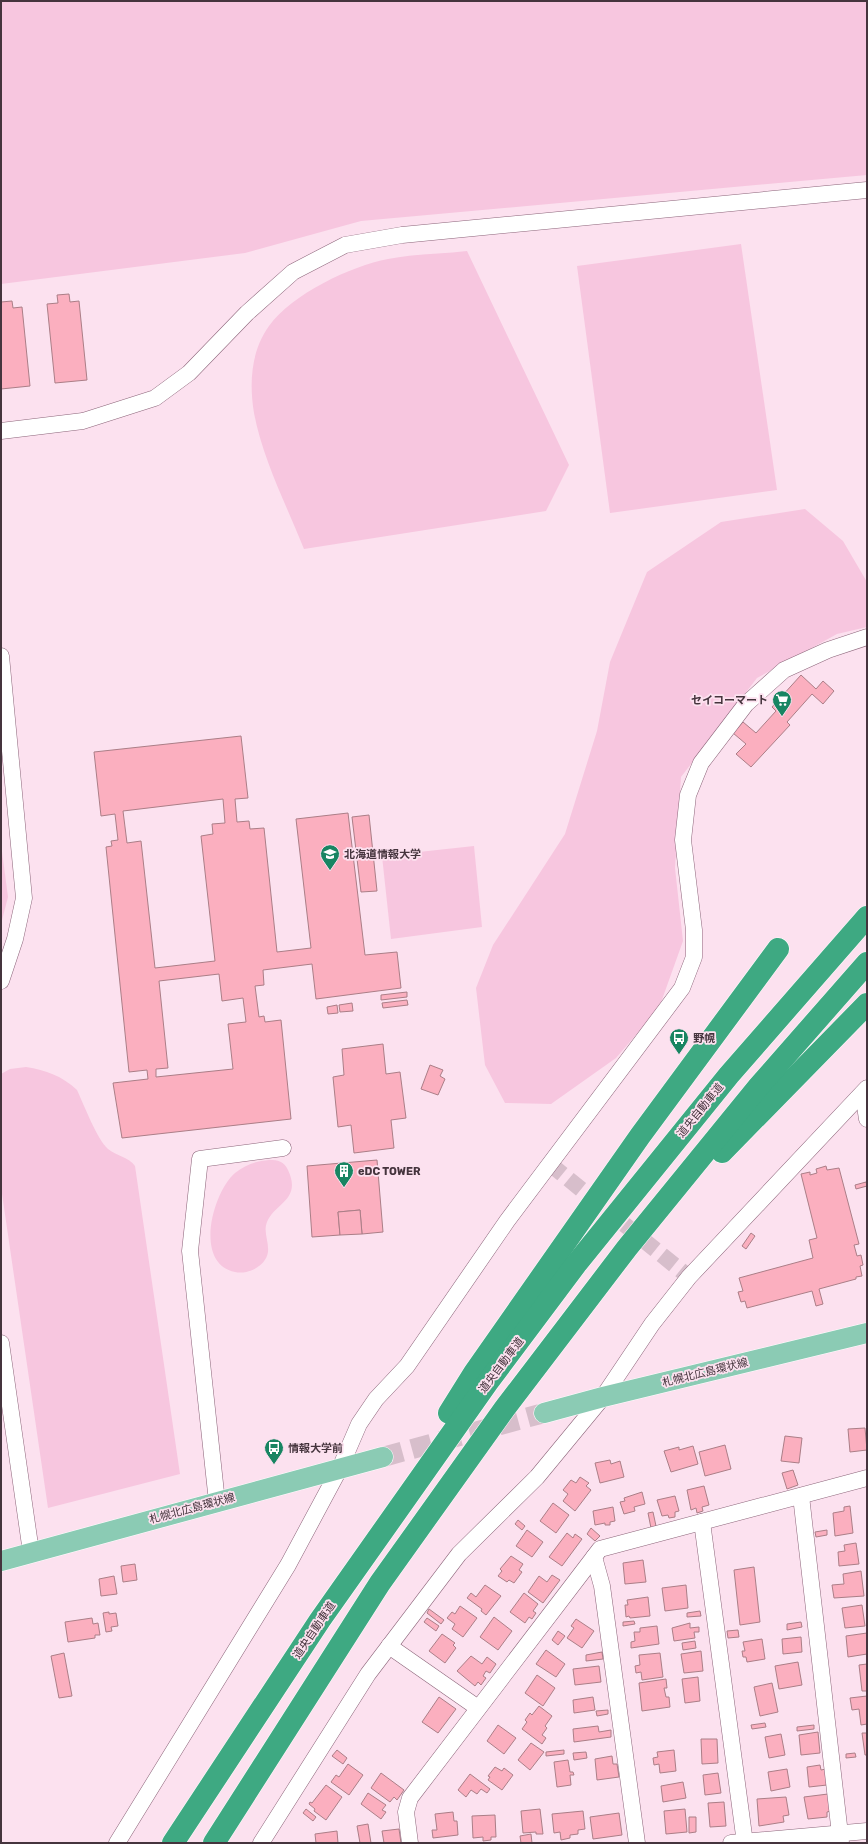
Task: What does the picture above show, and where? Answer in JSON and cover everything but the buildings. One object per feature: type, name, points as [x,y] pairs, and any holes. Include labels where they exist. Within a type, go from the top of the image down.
[{"type":"highway","name":"道央自動車道","points":[[173,1843],[320,1620],[488,1382],[577,1263],[729,1075],[867,917]]},
{"type":"highway","points":[[320,1620],[474,1372],[640,1136],[778,950]]},
{"type":"highway","points":[[214,1843],[380,1583],[505,1408],[627,1248],[759,1086],[867,963]]},
{"type":"highway","points":[[627,1248],[867,1004]]},
{"type":"main road","name":"札幌北広島環状線","points":[[544,1413],[867,1332]]},
{"type":"main road","name":"札幌北広島環状線","points":[[1,1561],[383,1456]]},
{"type":"street","points":[[1,431],[83,421],[155,398],[189,373],[247,313],[293,272],[345,245],[402,235],[867,190]]},
{"type":"street","points":[[117,1843],[288,1564],[340,1468],[359,1424],[376,1399],[407,1366],[507,1221],[682,988],[694,957],[694,930],[683,840],[688,795],[701,762],[746,704],[784,670],[828,650],[867,637]]},
{"type":"street","points":[[1,656],[24,898],[15,939],[1,981]]},
{"type":"street","points":[[865,1091],[867,1119]]},
{"type":"street","points":[[260,1843],[368,1674],[459,1554],[537,1477],[603,1397],[652,1324],[689,1277],[865,1091]]},
{"type":"street","points":[[217,1502],[190,1251],[200,1160],[283,1148]]},
{"type":"street","points":[[1,1347],[31,1552]]},
{"type":"street","points":[[410,1843],[406,1812],[410,1798],[600,1549],[867,1478]]},
{"type":"street","points":[[801,1496],[841,1838]]},
{"type":"street","points":[[702,1522],[740,1843],[841,1838],[867,1831]]},
{"type":"street","points":[[594,1557],[602,1586],[638,1843]]},
{"type":"street","points":[[389,1646],[478,1708]]},
{"type":"shaded area","points":[[1,1],[867,1],[867,175],[361,221],[245,253],[1,284]]},
{"type":"shaded area","points":[[741,244],[777,490],[610,513],[577,266]]},
{"type":"shaded area","points":[[467,251],[569,465],[546,511],[304,549],[269,465],[254,413],[252,402],[253,368],[258,346],[263,336],[279,314],[292,303],[323,283],[340,275],[357,268],[388,259]]},
{"type":"shaded area","points":[[805,509],[843,541],[867,582],[867,627],[837,634],[757,678],[681,777],[675,868],[683,941],[659,1008],[616,1058],[551,1104],[505,1103],[485,1065],[476,988],[493,945],[565,834],[597,731],[610,662],[647,572],[721,522]]},
{"type":"shaded area","points":[[1,844],[8,897],[1,924]]},
{"type":"shaded area","points":[[474,846],[482,927],[391,939],[382,856]]},
{"type":"shaded area","points":[[26,1067],[53,1074],[66,1081],[77,1090],[95,1130],[104,1144],[108,1149],[135,1166],[180,1474],[48,1508],[1,1187],[1,1074],[10,1069]]},
{"type":"shaded area","points":[[269,1160],[283,1163],[288,1170],[292,1188],[290,1195],[267,1222],[267,1257],[260,1265],[251,1271],[240,1273],[235,1272],[222,1266],[214,1255],[211,1242],[211,1226],[214,1210],[227,1182],[235,1173],[251,1164]]},
{"type":"tunnel","points":[[550,1164],[689,1277]]},
{"type":"tunnel","points":[[383,1457],[544,1413]]},
{"type":"place","name":"セイコーマート","points":[[782,717]]},
{"type":"place","name":"北海道情報大学","points":[[330,871]]},
{"type":"place","name":"野幌","points":[[679,1055]]},
{"type":"place","name":"eDC TOWER","points":[[344,1188]]},
{"type":"place","name":"情報大学前","points":[[274,1465]]}]
